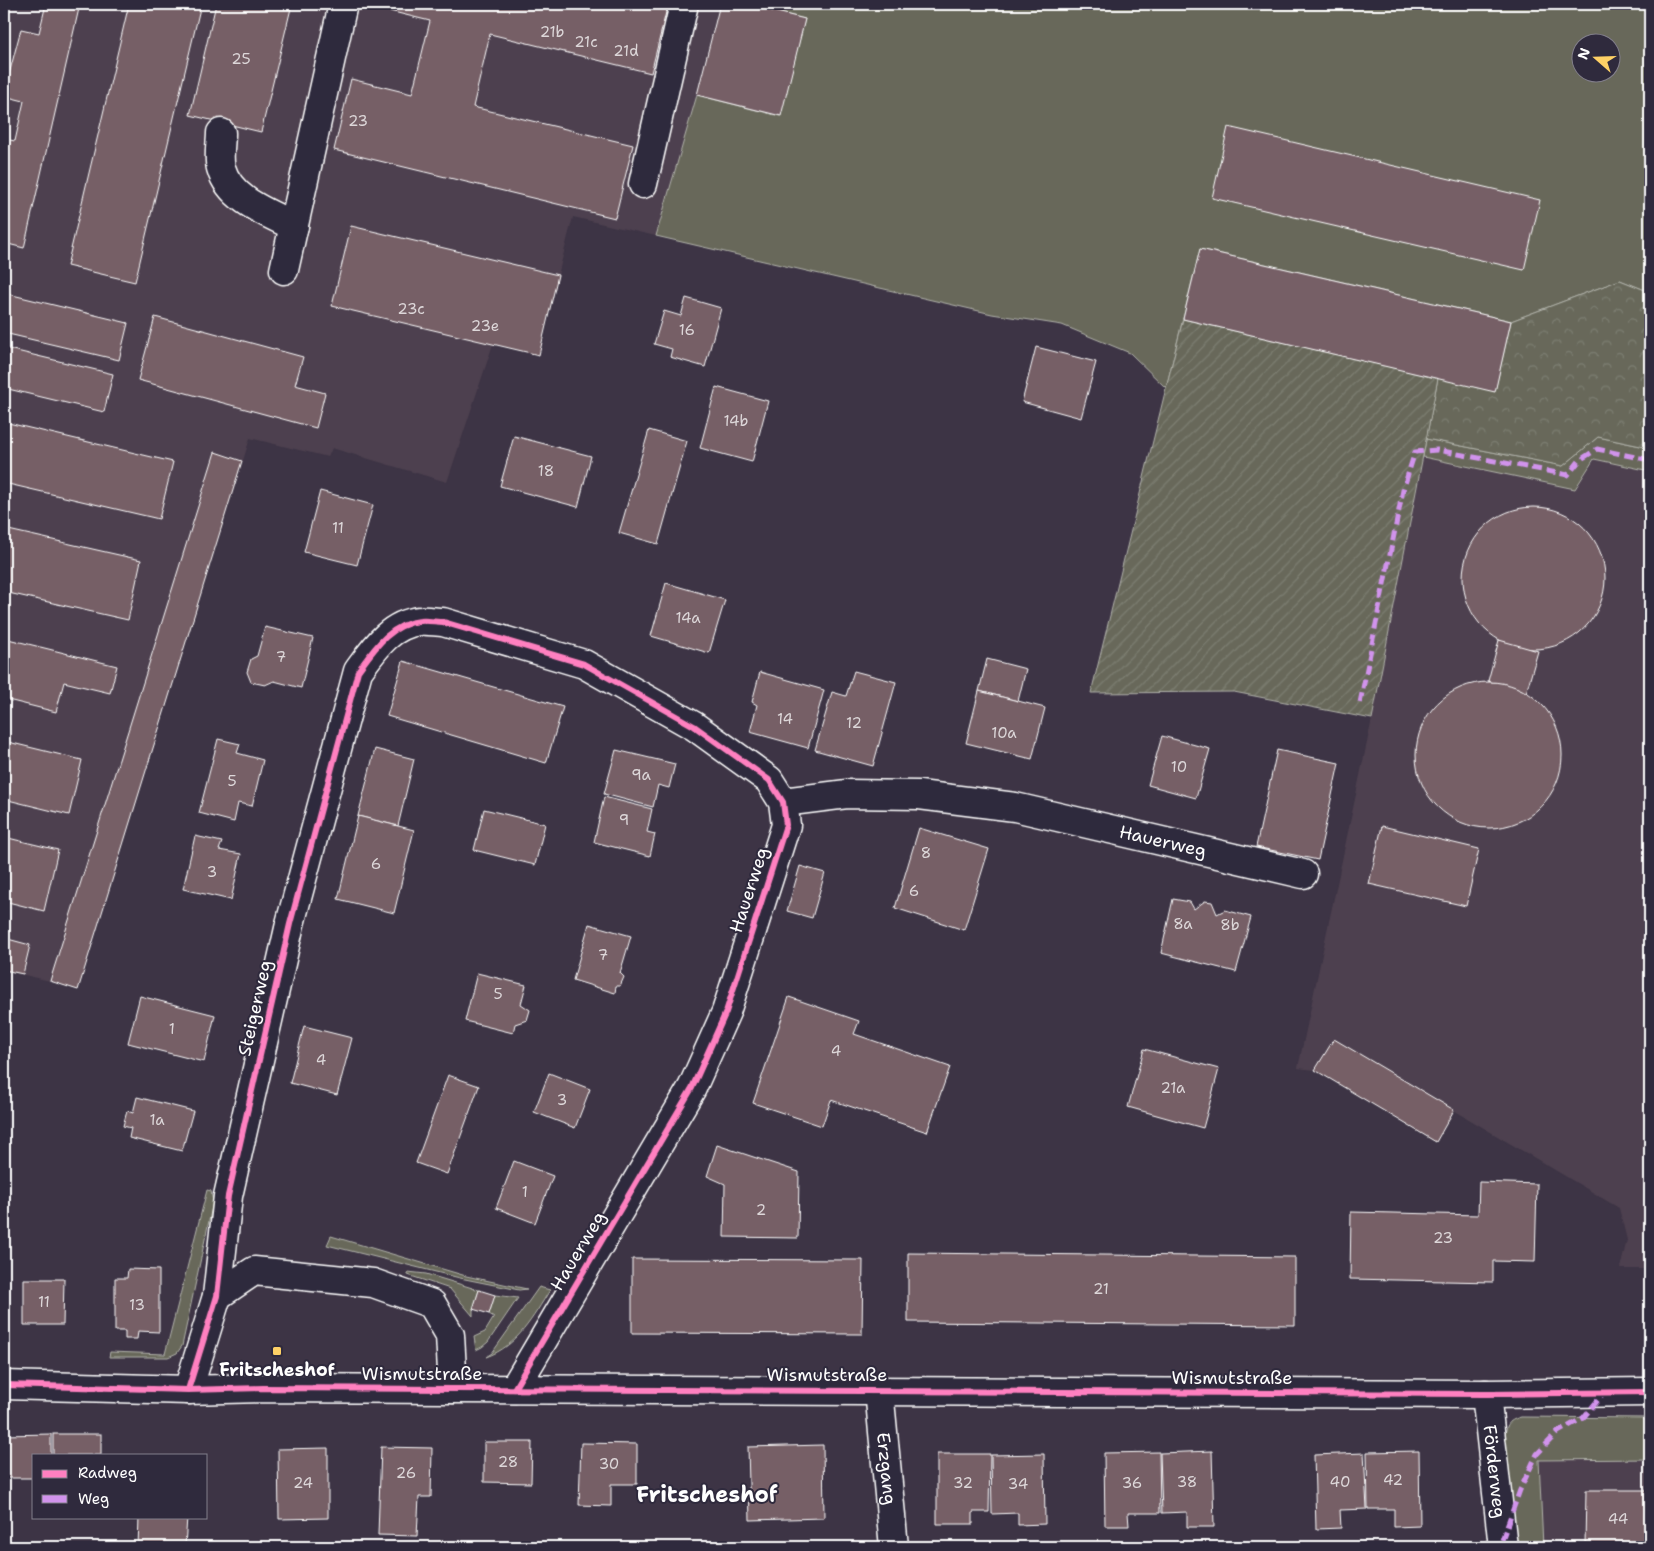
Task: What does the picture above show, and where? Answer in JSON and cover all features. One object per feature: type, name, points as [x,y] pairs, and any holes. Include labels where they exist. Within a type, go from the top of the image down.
[{"type":"street","points":[[284,270],[343,4]]},
{"type":"street","points":[[642,184],[684,4]]},
{"type":"street","points":[[221,133],[220,167],[230,186],[250,204],[294,226]]},
{"type":"street","name":"Hauerweg","points":[[380,641],[398,628],[420,621],[443,622],[584,664],[694,726],[769,780],[783,802],[786,825],[726,1012],[692,1088],[514,1389]]},
{"type":"street","name":"Steigerweg","points":[[188,1390],[217,1296],[228,1196],[290,924],[358,671],[380,641]]},
{"type":"street","name":"Hauerweg","points":[[783,802],[847,794],[919,794],[1015,807],[1303,874]]},
{"type":"street","points":[[217,1296],[254,1272],[373,1283],[432,1304],[450,1335],[453,1388]]},
{"type":"street","name":"Wismutstraße","points":[[4,1385],[188,1390],[453,1388],[1486,1394],[1650,1392]]},
{"type":"street","name":"Erzgang","points":[[879,1390],[894,1547]]},
{"type":"street","name":"Förderweg","points":[[1486,1394],[1503,1547]]},
{"type":"shaded area","points":[[4,4],[720,4],[697,95],[656,236],[573,217],[558,275],[493,344],[447,482],[332,448],[328,457],[250,438],[78,990],[4,970]]},
{"type":"shaded area","points":[[1423,457],[1575,489],[1594,459],[1650,471],[1650,1269],[1620,1269],[1627,1240],[1619,1208],[1334,1039],[1315,1070],[1298,1068],[1372,719]]},
{"type":"shaded area","points":[[1650,1293],[1650,1343],[1646,1343]]},
{"type":"shaded area","points":[[1650,1459],[1650,1547],[1543,1547],[1539,1460]]},
{"type":"green space","points":[[744,4],[1650,4],[1650,292],[1620,280],[1511,321],[1200,249],[1166,388],[1130,353],[1062,325],[992,314],[656,236],[697,95],[780,116],[805,19]]},
{"type":"green space","points":[[1620,280],[1650,292],[1650,448],[1598,437],[1563,466],[1426,439],[1438,378],[1495,391],[1511,321]]},
{"type":"green space","points":[[1183,319],[1438,378],[1372,719],[1234,692],[1091,693]]},
{"type":"green space","points":[[1598,437],[1650,448],[1650,471],[1594,459],[1575,489],[1423,457],[1426,439],[1563,466]]},
{"type":"green space","points":[[207,1190],[211,1191],[213,1202],[182,1346],[177,1353],[168,1357],[109,1357],[110,1352],[165,1354]]},
{"type":"green space","points":[[331,1236],[466,1276],[527,1289],[519,1290],[460,1278],[327,1245]]},
{"type":"green space","points":[[408,1272],[426,1274],[479,1290],[473,1309],[473,1316],[450,1289],[408,1275]]},
{"type":"green space","points":[[539,1287],[550,1290],[524,1330],[507,1346],[486,1357],[492,1353]]},
{"type":"green space","points":[[495,1295],[518,1298],[488,1342],[476,1350],[474,1337],[485,1332],[494,1317],[489,1314]]},
{"type":"green space","points":[[1521,1417],[1650,1418],[1650,1459],[1539,1460],[1543,1547],[1514,1547],[1504,1439],[1510,1422]]},
{"type":"building","points":[[46,4],[80,4],[24,248],[4,243],[4,139],[15,141],[24,101],[4,96],[4,93],[21,29],[39,33]]},
{"type":"building","points":[[129,4],[201,4],[135,282],[67,266]]},
{"type":"building","points":[[216,4],[292,4],[261,132],[190,115]]},
{"type":"building","points":[[366,4],[668,4],[651,73],[490,34],[473,107],[633,145],[615,218],[334,150],[351,79],[412,94],[430,21]]},
{"type":"building","points":[[720,4],[744,4],[805,19],[781,116],[697,95]]},
{"type":"building","points":[[1228,127],[1540,200],[1524,270],[1212,198]]},
{"type":"building","points":[[351,226],[558,275],[539,355],[332,306]]},
{"type":"building","points":[[1200,249],[1511,321],[1495,392],[1183,319]]},
{"type":"building","points":[[4,293],[128,323],[119,360],[4,333]]},
{"type":"building","points":[[686,298],[721,308],[705,367],[670,357],[672,349],[654,344],[664,311],[681,316]]},
{"type":"building","points":[[155,317],[303,357],[295,385],[325,393],[316,428],[138,380]]},
{"type":"building","points":[[1036,347],[1096,362],[1081,418],[1022,402]]},
{"type":"building","points":[[4,348],[113,374],[104,412],[4,388]]},
{"type":"building","points":[[716,387],[768,401],[752,462],[700,448]]},
{"type":"building","points":[[4,422],[173,462],[159,519],[4,483]]},
{"type":"building","points":[[649,430],[687,441],[658,544],[619,533]]},
{"type":"building","points":[[514,436],[591,456],[578,507],[500,486]]},
{"type":"building","points":[[215,452],[242,461],[78,990],[50,981]]},
{"type":"building","points":[[320,491],[373,505],[357,565],[304,552]]},
{"type":"building","points":[[1534,507],[1548,508],[1561,512],[1574,519],[1584,528],[1593,538],[1600,551],[1604,564],[1604,592],[1600,605],[1593,618],[1584,628],[1574,637],[1561,644],[1548,648],[1534,649],[1520,648],[1507,644],[1494,637],[1484,628],[1475,618],[1468,605],[1464,592],[1463,578],[1464,564],[1468,551],[1475,538],[1484,528],[1494,519],[1507,512],[1520,508]]},
{"type":"building","points":[[4,529],[141,560],[128,620],[4,592]]},
{"type":"building","points":[[666,583],[725,600],[709,653],[651,636]]},
{"type":"building","points":[[265,627],[313,638],[301,688],[274,681],[265,685],[251,682],[247,672],[251,659],[257,656]]},
{"type":"building","points":[[4,638],[117,666],[110,693],[64,682],[56,712],[4,699]]},
{"type":"building","points":[[1499,640],[1538,651],[1526,693],[1488,681]]},
{"type":"building","points":[[987,659],[1026,669],[1018,701],[979,691]]},
{"type":"building","points":[[403,661],[563,707],[546,763],[387,716]]},
{"type":"building","points":[[854,671],[896,682],[873,766],[815,750],[832,692],[846,696]]},
{"type":"building","points":[[760,672],[824,690],[808,748],[750,732],[757,705],[752,702]]},
{"type":"building","points":[[1489,682],[1517,688],[1540,704],[1556,727],[1562,755],[1556,783],[1540,806],[1517,822],[1489,828],[1461,822],[1438,806],[1422,783],[1416,755],[1422,727],[1438,704],[1461,688]]},
{"type":"building","points":[[979,691],[1045,708],[1032,759],[966,743]]},
{"type":"building","points":[[1162,736],[1210,749],[1196,798],[1148,785]]},
{"type":"building","points":[[218,739],[240,744],[237,753],[263,760],[252,806],[238,803],[234,822],[199,813]]},
{"type":"building","points":[[4,741],[82,760],[69,815],[4,799]]},
{"type":"building","points":[[375,749],[414,759],[398,826],[358,816]]},
{"type":"building","points":[[616,750],[675,764],[669,788],[658,785],[653,807],[604,794]]},
{"type":"building","points":[[1277,750],[1339,763],[1318,860],[1256,847]]},
{"type":"building","points":[[604,797],[652,809],[647,832],[655,834],[650,856],[594,842]]},
{"type":"building","points":[[484,809],[545,824],[535,865],[474,850]]},
{"type":"building","points":[[358,816],[414,830],[394,913],[338,899]]},
{"type":"building","points":[[1382,826],[1479,849],[1466,906],[1369,884]]},
{"type":"building","points":[[919,828],[989,849],[964,930],[895,908]]},
{"type":"building","points":[[195,836],[222,842],[219,850],[241,854],[231,900],[183,889]]},
{"type":"building","points":[[4,837],[58,850],[44,911],[4,901]]},
{"type":"building","points":[[800,866],[825,873],[812,918],[787,911]]},
{"type":"building","points":[[1173,899],[1190,902],[1194,909],[1205,901],[1212,902],[1217,914],[1225,910],[1251,917],[1236,972],[1161,953]]},
{"type":"building","points":[[589,924],[631,936],[620,973],[624,977],[620,986],[616,986],[615,993],[573,980]]},
{"type":"building","points":[[4,938],[30,945],[23,974],[4,970]]},
{"type":"building","points":[[477,973],[526,985],[521,1004],[530,1010],[527,1020],[515,1024],[513,1033],[465,1021]]},
{"type":"building","points":[[140,996],[215,1015],[204,1062],[128,1043]]},
{"type":"building","points":[[789,997],[859,1021],[854,1034],[950,1067],[927,1132],[831,1100],[822,1126],[753,1103]]},
{"type":"building","points":[[304,1026],[352,1038],[337,1095],[290,1083]]},
{"type":"building","points":[[1334,1039],[1454,1110],[1436,1142],[1315,1070]]},
{"type":"building","points":[[1144,1049],[1219,1069],[1203,1128],[1128,1107]]},
{"type":"building","points":[[549,1073],[590,1089],[575,1128],[534,1112]]},
{"type":"building","points":[[448,1075],[479,1086],[447,1174],[416,1163]]},
{"type":"building","points":[[137,1097],[193,1111],[182,1151],[129,1138],[131,1128],[123,1126],[127,1111],[133,1113]]},
{"type":"building","points":[[717,1145],[799,1172],[798,1238],[724,1237],[725,1184],[707,1176]]},
{"type":"building","points":[[514,1161],[553,1176],[535,1223],[496,1208]]},
{"type":"building","points":[[1479,1182],[1537,1184],[1535,1262],[1493,1261],[1493,1282],[1350,1279],[1351,1212],[1478,1215]]},
{"type":"building","points":[[908,1253],[1295,1257],[1295,1325],[908,1322]]},
{"type":"building","points":[[632,1259],[863,1260],[862,1334],[632,1333]]},
{"type":"building","points":[[128,1269],[159,1270],[159,1332],[138,1331],[137,1339],[125,1339],[125,1331],[115,1331],[115,1278],[127,1278]]},
{"type":"building","points":[[24,1279],[64,1279],[63,1325],[24,1325]]},
{"type":"building","points":[[479,1290],[495,1295],[489,1314],[473,1309]]},
{"type":"building","points":[[51,1434],[51,1454],[32,1454],[32,1478],[4,1478],[4,1435]]},
{"type":"building","points":[[53,1434],[101,1434],[101,1454],[53,1454]]},
{"type":"building","points":[[484,1442],[532,1442],[531,1483],[484,1482]]},
{"type":"building","points":[[581,1443],[637,1444],[637,1484],[611,1484],[611,1506],[579,1505]]},
{"type":"building","points":[[823,1445],[824,1518],[750,1520],[748,1447]]},
{"type":"building","points":[[381,1447],[432,1448],[431,1497],[419,1497],[417,1536],[378,1535]]},
{"type":"building","points":[[328,1448],[328,1518],[279,1519],[278,1449]]},
{"type":"building","points":[[1212,1451],[1214,1527],[1187,1527],[1187,1512],[1162,1513],[1160,1453]]},
{"type":"building","points":[[1419,1451],[1420,1526],[1394,1527],[1394,1509],[1368,1509],[1367,1452]]},
{"type":"building","points":[[1159,1452],[1160,1513],[1128,1513],[1129,1526],[1105,1526],[1104,1453]]},
{"type":"building","points":[[1364,1453],[1367,1509],[1340,1510],[1341,1528],[1316,1529],[1314,1455]]},
{"type":"building","points":[[937,1454],[990,1454],[989,1512],[973,1512],[973,1524],[937,1524]]},
{"type":"building","points":[[1044,1454],[1045,1524],[1018,1525],[1018,1513],[992,1514],[991,1455]]},
{"type":"building","points":[[1586,1490],[1650,1490],[1650,1547],[1585,1547]]},
{"type":"building","points":[[139,1518],[187,1518],[185,1547],[138,1547]]},
{"type":"marked path","points":[[1360,703],[1403,490],[1415,452],[1437,450],[1568,475],[1580,460],[1597,449],[1650,460]]},
{"type":"marked path","points":[[1502,1540],[1520,1490],[1537,1454],[1558,1432],[1583,1418],[1603,1394]]},
{"type":"cycle path","points":[[188,1390],[217,1296],[228,1196],[290,924],[358,671],[377,646],[391,632],[409,623],[420,621],[443,622],[584,664],[694,726],[769,780],[783,802],[786,825],[726,1012],[692,1088],[514,1389]]},
{"type":"cycle path","points":[[4,1385],[188,1390],[263,1388],[1486,1394],[1650,1392]]},
{"type":"place","name":"Fritscheshof","points":[[277,1351]]},
{"type":"district","name":"Fritscheshof","points":[[707,1494]]}]
